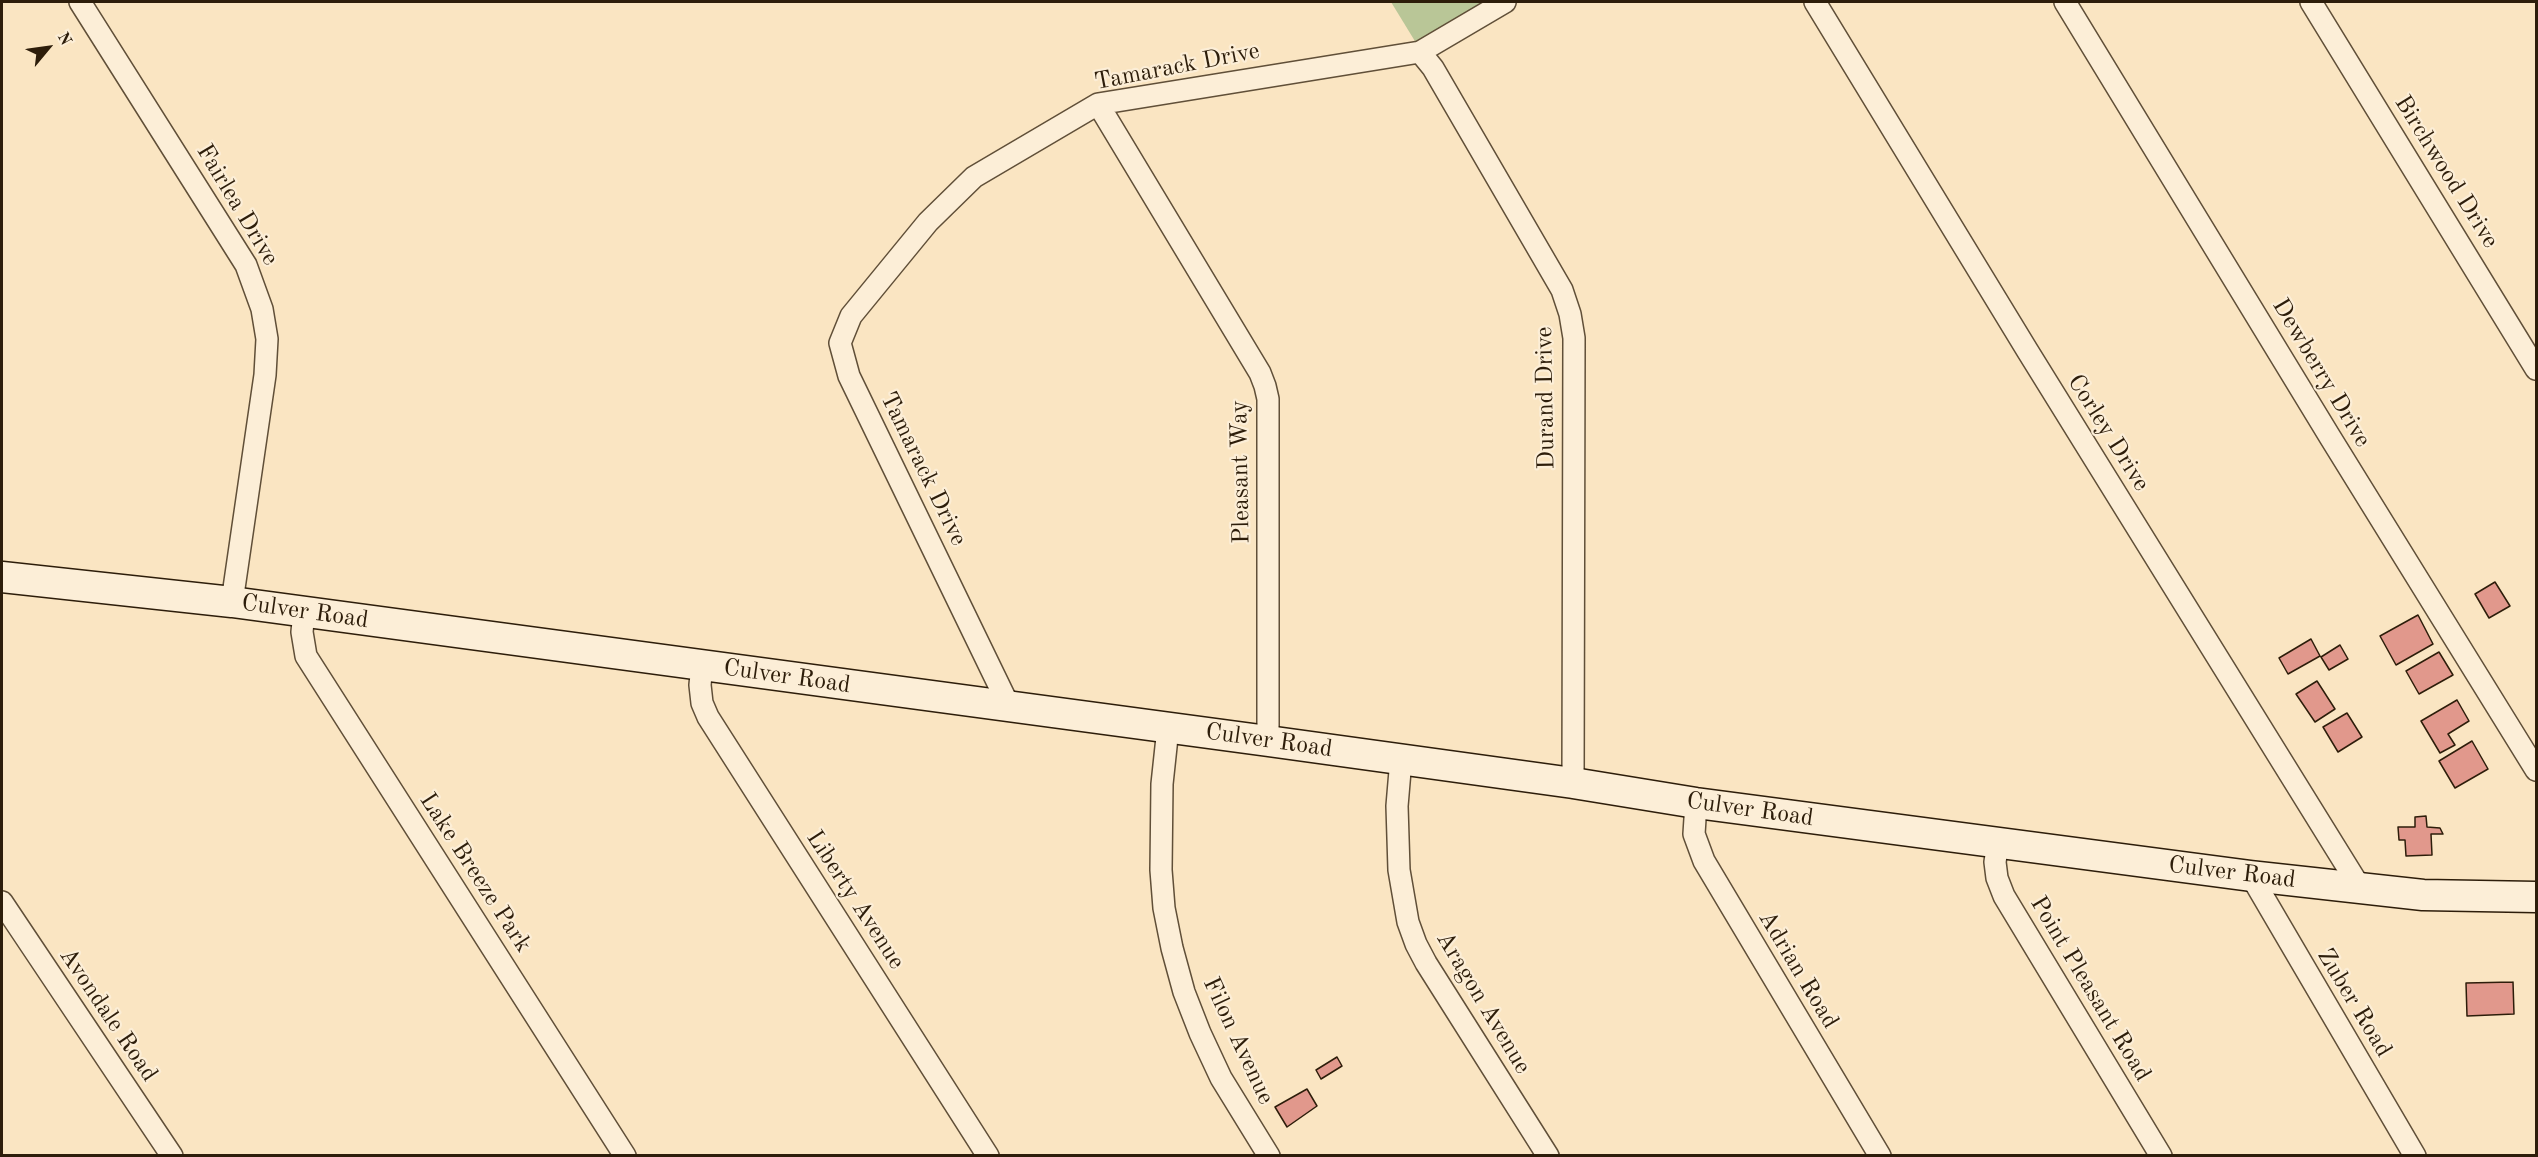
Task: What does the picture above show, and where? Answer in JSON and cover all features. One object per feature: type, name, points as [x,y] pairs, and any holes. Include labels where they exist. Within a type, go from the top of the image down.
[{"type":"main road","name":"Culver Road","points":[[2,577],[232,602],[1401,759],[1696,803],[2251,876],[2423,895],[2536,897]]},
{"type":"street","name":"Fairlea Drive","points":[[80,2],[246,265],[262,309],[267,339],[265,375],[232,602]]},
{"type":"street","name":"Tamarack Drive","points":[[1009,706],[849,376],[840,343],[851,316],[928,222],[974,177],[1098,104],[1420,52],[1505,2]]},
{"type":"street","name":"Corley Drive","points":[[1815,2],[2027,350],[2361,889]]},
{"type":"street","name":"Dewberry Drive","points":[[2065,2],[2536,770]]},
{"type":"street","name":"Birchwood Drive","points":[[2311,2],[2536,369]]},
{"type":"street","name":"Durand Drive","points":[[1420,52],[1433,68],[1556,280],[1570,314],[1574,338],[1573,783]]},
{"type":"street","name":"Pleasant Way","points":[[1098,104],[1260,373],[1265,386],[1268,399],[1268,741]]},
{"type":"street","name":"Lake Breeze Park","points":[[304,612],[302,632],[306,656],[625,1155]]},
{"type":"street","name":"Liberty Avenue","points":[[702,665],[700,685],[702,703],[708,717],[988,1155]]},
{"type":"street","name":"Filon Avenue","points":[[1168,728],[1162,784],[1160,838],[1164,908],[1172,948],[1184,992],[1209,1051],[1242,1114],[1269,1155]]},
{"type":"street","name":"Aragon Avenue","points":[[1401,759],[1397,806],[1398,859],[1402,897],[1416,944],[1548,1155]]},
{"type":"street","name":"Adrian Road","points":[[1696,803],[1694,834],[1704,861],[1880,1155]]},
{"type":"street","name":"Point Pleasant Road","points":[[1998,842],[1995,862],[1997,878],[2004,896],[2161,1155]]},
{"type":"street","name":"Zuber Road","points":[[2251,876],[2415,1155]]},
{"type":"street","name":"Avondale Road","points":[[2,902],[172,1155]]},
{"type":"green space","points":[[1391,2],[1505,2],[1421,51]]},
{"type":"building","points":[[2495,582],[2510,606],[2489,618],[2475,594]]},
{"type":"building","points":[[2418,615],[2433,644],[2396,665],[2380,636]]},
{"type":"building","points":[[2311,639],[2320,656],[2288,674],[2279,658]]},
{"type":"building","points":[[2340,645],[2348,659],[2329,670],[2321,657]]},
{"type":"building","points":[[2439,652],[2453,675],[2419,694],[2406,671]]},
{"type":"building","points":[[2317,681],[2335,709],[2315,722],[2296,694]]},
{"type":"building","points":[[2457,700],[2469,721],[2448,734],[2455,745],[2440,753],[2421,721]]},
{"type":"building","points":[[2347,713],[2362,737],[2338,752],[2323,727]]},
{"type":"building","points":[[2472,741],[2488,769],[2455,788],[2439,761]]},
{"type":"building","points":[[2426,816],[2427,827],[2440,828],[2443,834],[2431,834],[2432,855],[2406,856],[2405,840],[2399,840],[2398,827],[2415,827],[2415,817]]},
{"type":"building","points":[[2513,982],[2514,1014],[2467,1016],[2466,983]]},
{"type":"building","points":[[1337,1057],[1342,1066],[1321,1079],[1316,1070]]},
{"type":"building","points":[[1307,1089],[1317,1106],[1287,1127],[1275,1107]]}]
